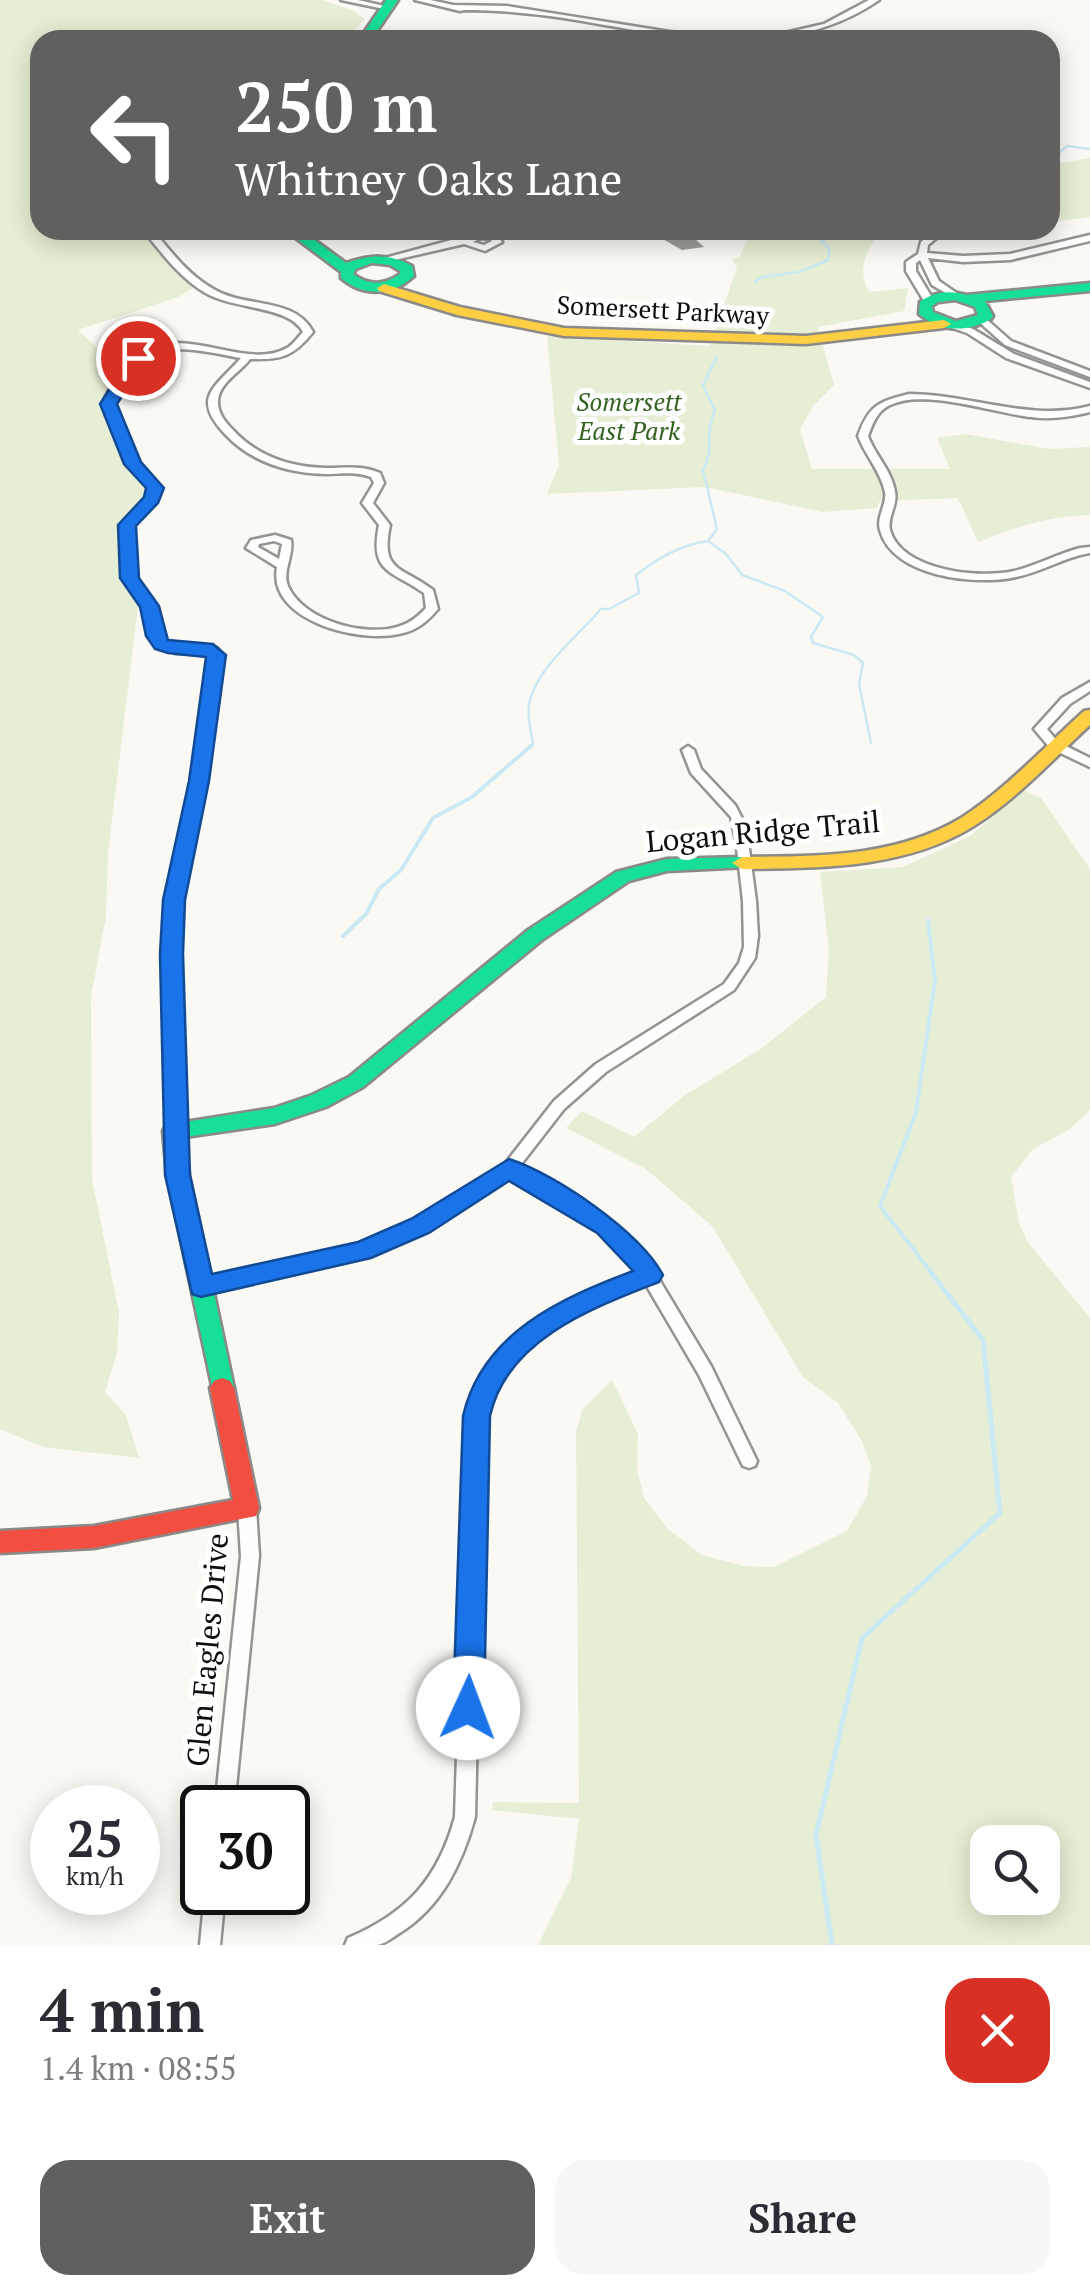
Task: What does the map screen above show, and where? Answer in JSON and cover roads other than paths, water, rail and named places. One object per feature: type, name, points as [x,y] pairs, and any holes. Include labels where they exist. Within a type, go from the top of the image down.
[{"type":"main road","points":[[374,30],[395,8]]},
{"type":"main road","points":[[306,240],[347,270],[378,259]]},
{"type":"main road","points":[[329,240],[348,252],[378,259]]},
{"type":"main road","name":"Somersett Parkway","points":[[378,259],[407,272],[420,288],[480,307],[584,324],[800,332],[869,325],[963,297]]},
{"type":"main road","name":"Somersett Parkway","points":[[347,270],[348,280],[354,284],[384,288],[457,311],[564,332],[806,340],[948,325],[984,316]]},
{"type":"main road","points":[[384,288],[407,272]]},
{"type":"main road","points":[[963,297],[1090,287]]},
{"type":"main road","points":[[963,297],[984,316],[1022,302],[1090,296]]},
{"type":"main road","points":[[926,306],[948,325]]},
{"type":"main road","name":"Logan Ridge Trail","points":[[174,1130],[275,1116],[319,1102],[356,1082],[535,935],[623,876],[667,865],[851,861],[936,839],[970,820],[1090,715]]},
{"type":"main road","name":"Glen Eagles Drive","points":[[174,1130],[178,1175],[246,1508]]},
{"type":"main road","points":[[0,1542],[94,1537],[246,1508]]},
{"type":"street","points":[[345,0],[395,8],[437,4]]},
{"type":"street","points":[[798,30],[849,18],[875,0]]},
{"type":"street","points":[[395,8],[437,4],[506,8],[687,30]]},
{"type":"street","points":[[926,306],[911,270],[911,262],[922,255],[994,258],[1090,238]]},
{"type":"street","points":[[156,240],[185,275],[204,289],[230,300],[292,315],[307,326],[306,338],[294,348],[246,357],[215,392],[217,417],[247,450],[272,463],[314,471],[362,470],[376,475],[379,483],[366,503],[384,524],[380,546],[384,559],[396,573],[429,592],[432,610],[422,621],[402,630],[342,628],[315,618],[291,598],[282,585],[283,566]]},
{"type":"street","points":[[378,259],[463,240]]},
{"type":"street","points":[[407,272],[424,258],[467,240]]},
{"type":"street","points":[[929,240],[922,255],[934,283],[944,292],[963,297]]},
{"type":"street","points":[[984,316],[1008,342],[1090,374]]},
{"type":"street","points":[[948,325],[1010,356],[1090,385]]},
{"type":"street","name":"Glen Eagles Drive","points":[[174,1130],[174,900],[199,781],[212,667],[190,650],[168,648],[157,640],[149,606],[130,578],[127,525],[152,499],[155,488],[133,464],[109,400],[133,362],[156,349],[194,345],[246,357]]},
{"type":"street","points":[[1090,409],[1043,416],[957,398],[900,400],[874,413],[863,432],[864,442],[883,472],[890,494],[885,519],[887,535],[906,556],[960,576],[999,577],[1027,571],[1062,555],[1090,550]]},
{"type":"street","points":[[1090,686],[1040,729],[1054,744],[1090,762]]},
{"type":"street","points":[[201,1287],[362,1251],[420,1226],[509,1168],[560,1105],[600,1068],[729,987],[742,973],[752,949],[745,837],[730,806],[697,776],[688,750]]},
{"type":"street","points":[[509,1168],[606,1226],[636,1255],[706,1372],[749,1461]]},
{"type":"street","points":[[355,1945],[388,1931],[433,1892],[455,1854],[466,1818],[476,1416],[481,1396],[503,1358],[521,1342],[582,1301],[650,1275]]},
{"type":"street","name":"Glen Eagles Drive","points":[[226,1785],[248,1575],[246,1508]]},
{"type":"street","points":[[210,1945],[213,1915]]},
{"type":"waterway","points":[[1060,152],[1067,146],[1090,149]]},
{"type":"waterway","points":[[755,282],[762,277],[799,272],[828,260],[829,249],[821,240]]},
{"type":"waterway","points":[[708,541],[717,529],[703,470],[715,410],[703,385],[717,356]]},
{"type":"waterway","points":[[529,747],[533,744],[528,714],[533,691],[559,653],[601,609],[609,609],[639,593],[636,575],[670,553],[708,541]]},
{"type":"waterway","points":[[708,541],[726,554],[742,575],[785,591],[823,617],[811,637],[813,643],[854,655],[863,663],[859,684],[871,743]]},
{"type":"waterway","points":[[343,936],[366,914],[379,889],[401,870],[433,818],[472,797],[532,745]]},
{"type":"waterway","points":[[928,920],[935,980],[916,1112],[880,1206],[934,1276]]},
{"type":"waterway","points":[[832,1945],[816,1835],[862,1638],[1000,1513],[983,1340],[932,1274]]},
{"type":"park label","name":"Somersett East Park","points":[[629,416]]}]
